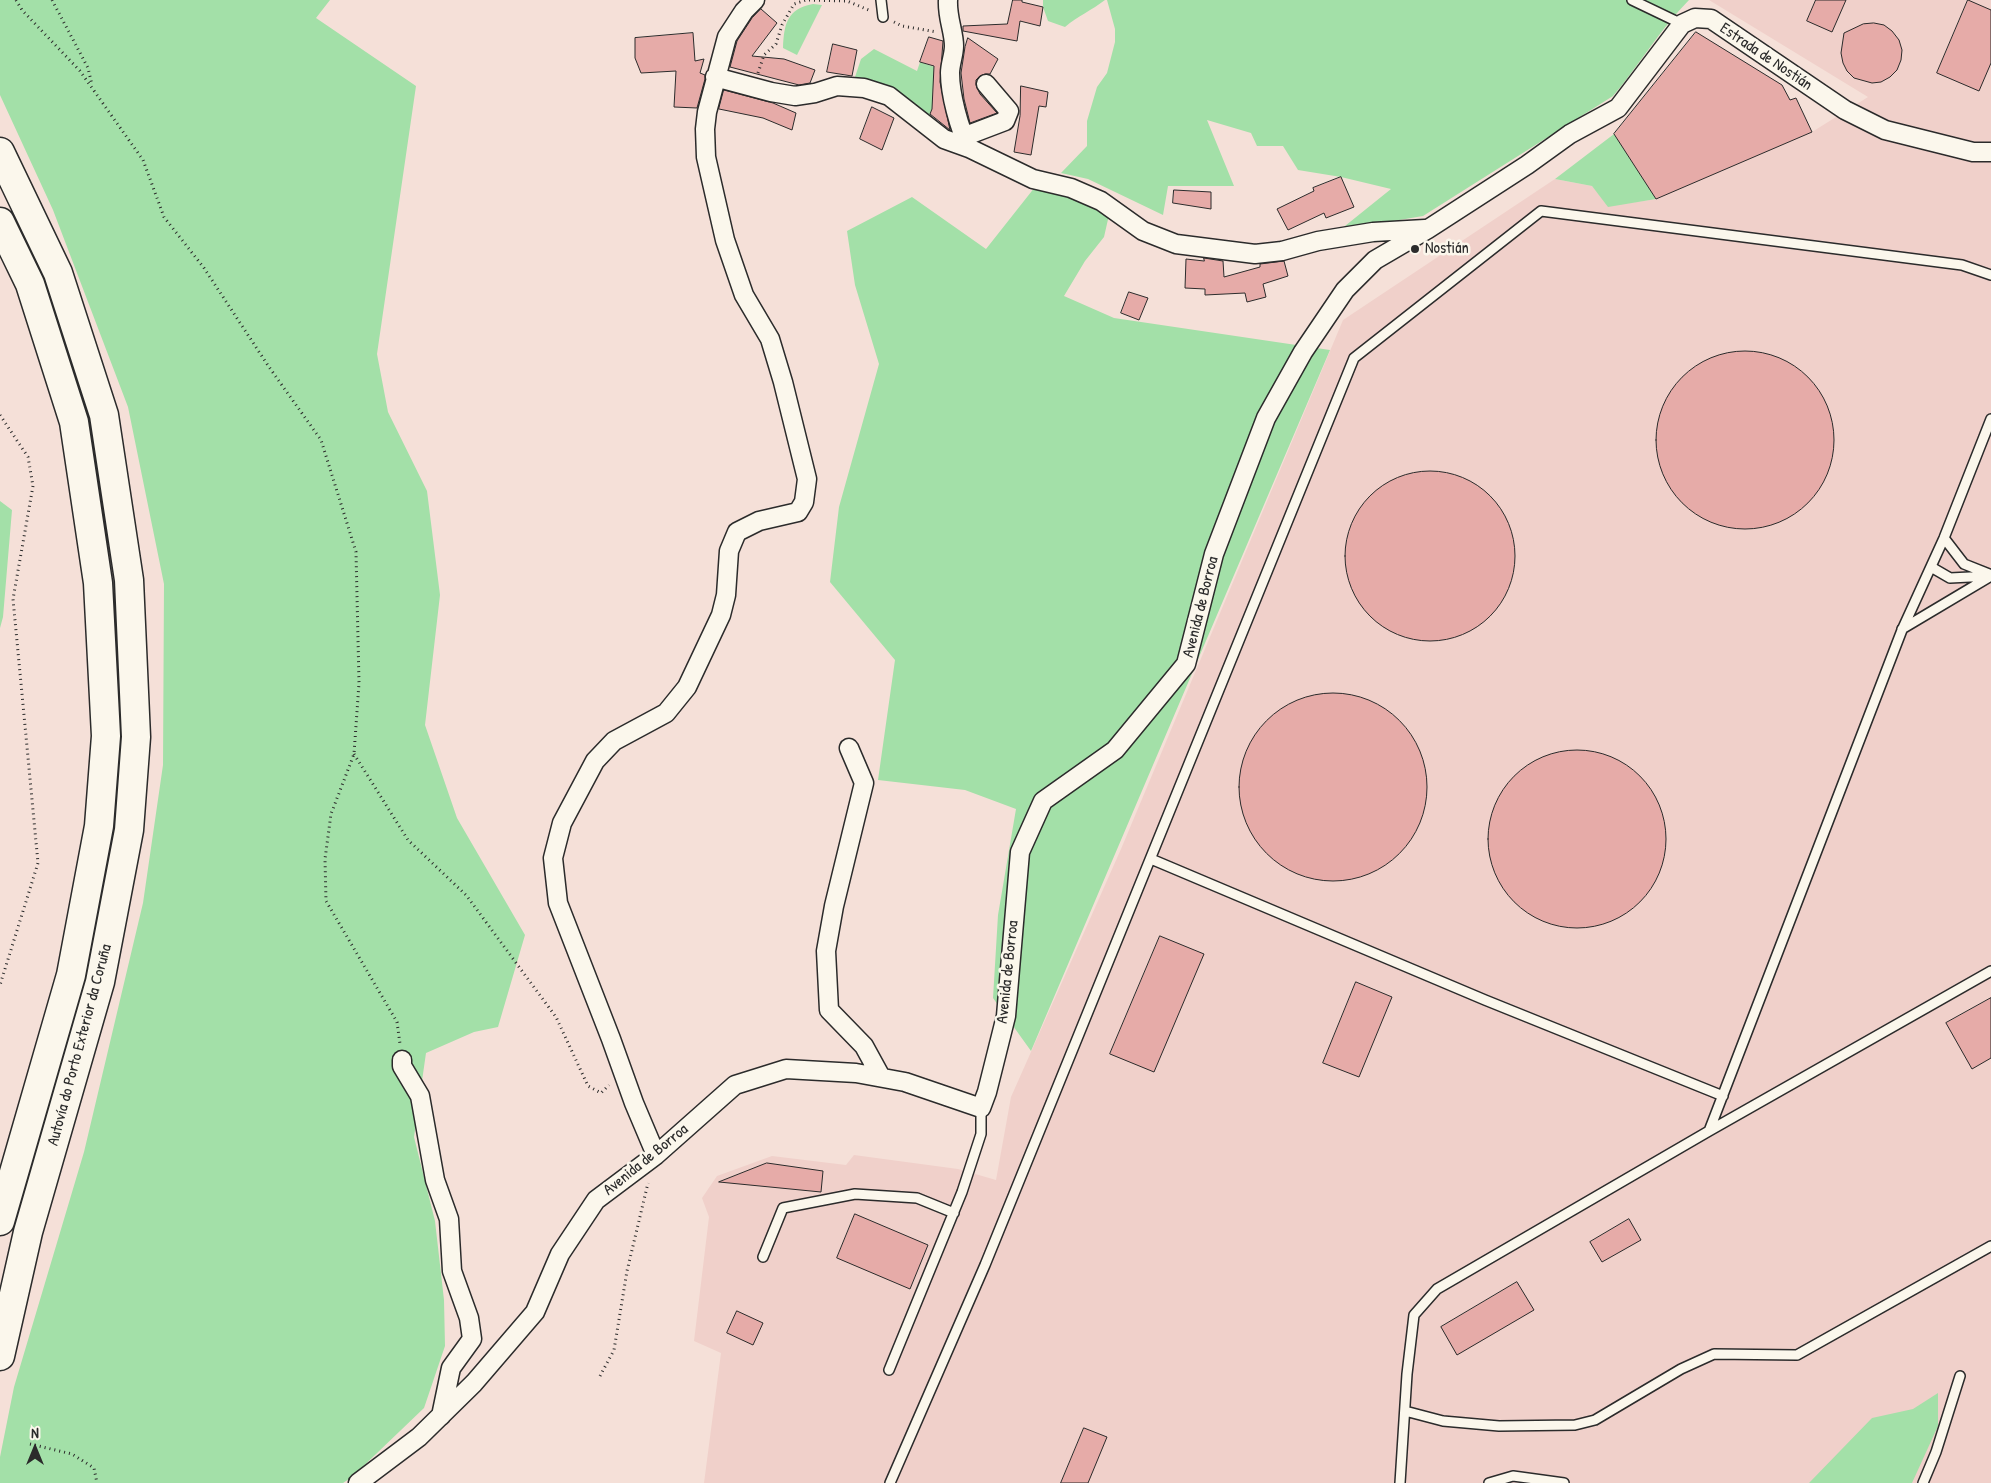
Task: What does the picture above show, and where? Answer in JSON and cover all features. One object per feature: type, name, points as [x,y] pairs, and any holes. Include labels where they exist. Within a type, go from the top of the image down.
[{"type":"highway","name":"Autovía do Porto Exterior da Coruña","points":[[0,152],[58,273],[104,415],[128,580],[136,737],[129,830],[100,982],[28,1232],[0,1356]]},
{"type":"highway","name":"Autovía do Porto Exterior da Coruña","points":[[0,222],[30,284],[74,422],[98,583],[106,736],[99,826],[71,975],[0,1221]]},
{"type":"street","points":[[656,1156],[558,903],[554,858],[562,823],[595,761],[614,741],[666,713],[687,687],[721,615],[726,595],[730,551],[737,532],[758,521],[798,512],[804,502],[807,479],[783,382],[770,339],[744,294],[726,240],[706,157],[706,121],[715,77],[727,36],[744,11],[755,0]]},
{"type":"street","points":[[948,0],[947,11],[954,46],[950,72],[952,88],[966,142]]},
{"type":"street","name":"Estrada de Nostián","points":[[1682,24],[1695,18],[1711,19],[1845,110],[1885,130],[1973,152],[1991,152]]},
{"type":"street","points":[[715,77],[795,96],[814,94],[837,86],[864,88],[888,96],[944,139],[966,142],[1032,179],[1071,188],[1101,201],[1143,231],[1176,244],[1255,254],[1282,251],[1318,241],[1373,232],[1428,229],[1527,165],[1570,134],[1618,108],[1682,24]]},
{"type":"street","points":[[966,142],[1005,121],[1009,112],[986,84]]},
{"type":"street","name":"Avenida de Borroa","points":[[358,1483],[419,1437],[441,1416],[474,1383],[535,1312],[560,1254],[596,1200],[656,1156],[735,1085],[786,1069],[856,1073],[906,1082],[981,1108],[987,1092],[1006,1016],[1020,852],[1043,801],[1115,750],[1186,664],[1214,554],[1271,410],[1303,352],[1345,290],[1375,260],[1428,229]]},
{"type":"street","points":[[849,748],[864,783],[834,906],[826,951],[829,1010],[864,1046],[881,1077]]},
{"type":"street","points":[[402,1060],[402,1066],[420,1096],[435,1180],[449,1219],[452,1271],[469,1318],[472,1339],[451,1368],[441,1416]]},
{"type":"lane","points":[[881,0],[884,17]]},
{"type":"lane","points":[[1632,0],[1682,24]]},
{"type":"lane","points":[[890,1483],[985,1265],[1354,358],[1541,211],[1962,265],[1991,275]]},
{"type":"lane","points":[[1709,1131],[1902,630],[1944,538],[1991,419]]},
{"type":"lane","points":[[1944,538],[1964,564],[1991,576]]},
{"type":"lane","points":[[1931,567],[1950,578],[1991,576]]},
{"type":"lane","points":[[1902,630],[1991,576]]},
{"type":"lane","points":[[1151,858],[1486,1000],[1723,1096]]},
{"type":"lane","points":[[1400,1483],[1414,1315],[1437,1289],[1709,1131],[1991,971]]},
{"type":"lane","points":[[889,1370],[962,1192],[980,1134],[981,1108]]},
{"type":"lane","points":[[763,1257],[783,1208],[855,1194],[917,1198],[954,1213]]},
{"type":"lane","points":[[1405,1411],[1444,1421],[1499,1426],[1575,1424],[1595,1420],[1681,1369],[1714,1354],[1797,1355],[1991,1246]]},
{"type":"lane","points":[[1923,1483],[1936,1452],[1960,1376]]},
{"type":"lane","points":[[1489,1483],[1514,1476],[1564,1483]]},
{"type":"path","points":[[16,0],[22,10],[80,71],[143,160],[164,217],[204,268],[269,368],[321,440],[356,552],[359,683],[354,754],[331,814],[325,858],[326,901],[397,1022],[402,1060]]},
{"type":"path","points":[[52,0],[88,68],[92,88]]},
{"type":"path","points":[[753,87],[764,54],[776,44],[782,25],[794,4],[806,0],[847,1],[902,26],[952,35]]},
{"type":"path","points":[[0,415],[28,457],[33,486],[12,599],[38,863],[0,986]]},
{"type":"path","points":[[354,754],[408,840],[466,895],[556,1018],[588,1086],[601,1093],[609,1086],[610,1077]]},
{"type":"path","points":[[600,1376],[614,1350],[629,1263],[656,1156]]},
{"type":"path","points":[[30,1444],[72,1454],[94,1468],[97,1483]]},
{"type":"shaded area","points":[[1709,0],[1991,0],[1991,1483],[704,1483],[721,1353],[694,1341],[709,1217],[702,1198],[717,1176],[772,1156],[846,1165],[854,1155],[958,1169],[996,1180],[1011,1097],[1121,849],[1343,320],[1555,179],[1592,186],[1609,206],[1656,199],[1812,132],[1868,97]]},
{"type":"green space","points":[[0,0],[330,0],[316,18],[416,86],[377,354],[388,412],[427,491],[440,595],[425,725],[457,818],[525,935],[498,1027],[474,1032],[426,1053],[414,1137],[435,1221],[444,1300],[445,1346],[424,1408],[352,1477],[343,1483],[0,1483],[0,1457],[14,1387],[84,1152],[143,903],[163,765],[164,584],[128,407],[53,210],[0,95]]},
{"type":"green space","points":[[1043,0],[1105,0],[1065,27],[1048,21],[1043,7]]},
{"type":"green space","points":[[1107,0],[1689,0],[1613,96],[1423,216],[1340,230],[1391,189],[1341,177],[1298,170],[1283,146],[1257,146],[1251,133],[1207,120],[1234,186],[1168,186],[1163,215],[1088,179],[1061,173],[1087,146],[1087,121],[1097,87],[1107,73],[1115,42],[1115,29]]},
{"type":"green space","points":[[813,4],[822,5],[797,55],[783,48],[786,25],[792,14],[797,10]]},
{"type":"green space","points":[[874,49],[917,71],[920,62],[946,71],[947,93],[933,90],[932,109],[928,119],[854,80],[861,59]]},
{"type":"green space","points":[[1614,134],[1656,199],[1608,207],[1592,186],[1555,179]]},
{"type":"green space","points":[[1035,187],[1083,201],[1109,215],[1104,237],[1085,261],[1064,296],[1114,318],[1330,350],[1031,1051],[993,998],[998,915],[1016,809],[965,790],[878,780],[895,660],[830,582],[839,507],[879,364],[855,285],[847,231],[912,197],[986,249]]},
{"type":"green space","points":[[0,501],[12,510],[3,617],[0,628]]},
{"type":"green space","points":[[1938,1393],[1938,1426],[1912,1483],[1809,1483],[1872,1418],[1913,1409]]},
{"type":"building","points":[[1013,0],[1022,0],[1022,2],[1043,7],[1040,26],[1020,21],[1017,41],[963,31],[963,26],[1007,24]]},
{"type":"building","points":[[1816,0],[1846,0],[1832,32],[1807,21]]},
{"type":"building","points":[[1968,0],[1991,10],[1991,63],[1979,91],[1937,73]]},
{"type":"building","points":[[761,9],[777,23],[752,56],[784,59],[815,70],[810,83],[799,85],[730,67],[737,41],[752,18]]},
{"type":"building","points":[[1874,23],[1884,25],[1892,31],[1899,40],[1902,50],[1897,70],[1881,82],[1872,83],[1854,78],[1847,71],[1841,53],[1844,33],[1863,24]]},
{"type":"building","points":[[1696,32],[1782,85],[1790,100],[1796,98],[1812,132],[1656,199],[1614,134]]},
{"type":"building","points":[[693,33],[695,61],[704,59],[700,73],[705,75],[705,79],[697,108],[674,107],[676,71],[641,73],[635,58],[635,38]]},
{"type":"building","points":[[929,37],[943,41],[940,82],[950,130],[930,114],[932,109],[934,66],[920,62]]},
{"type":"building","points":[[968,38],[998,59],[990,74],[980,76],[976,80],[980,94],[997,113],[970,123],[964,99],[961,73]]},
{"type":"building","points":[[833,44],[857,50],[852,76],[827,72]]},
{"type":"building","points":[[1021,86],[1048,92],[1046,107],[1039,106],[1031,155],[1014,152],[1020,116]]},
{"type":"building","points":[[724,90],[773,103],[796,113],[792,130],[763,118],[719,109]]},
{"type":"building","points":[[872,107],[894,118],[882,150],[860,139]]},
{"type":"building","points":[[1341,177],[1354,207],[1326,218],[1324,213],[1288,230],[1277,209],[1314,191],[1313,188]]},
{"type":"building","points":[[1174,190],[1211,192],[1211,209],[1173,203]]},
{"type":"building","points":[[1204,258],[1223,261],[1224,277],[1260,267],[1260,264],[1284,261],[1288,276],[1263,284],[1266,297],[1247,302],[1245,293],[1205,295],[1205,289],[1185,288],[1186,259],[1204,261]]},
{"type":"building","points":[[1129,292],[1148,298],[1139,320],[1121,313]]},
{"type":"building","points":[[1745,351],[1779,358],[1794,366],[1808,377],[1819,391],[1827,406],[1834,440],[1827,474],[1819,489],[1808,503],[1794,514],[1779,522],[1745,529],[1711,522],[1696,514],[1682,503],[1671,489],[1663,474],[1656,440],[1663,406],[1671,391],[1682,377],[1696,366],[1711,358]]},
{"type":"building","points":[[1430,471],[1455,475],[1470,481],[1484,490],[1496,502],[1505,516],[1511,531],[1515,556],[1511,581],[1505,596],[1496,610],[1484,622],[1470,631],[1455,637],[1430,641],[1405,637],[1390,631],[1376,622],[1364,610],[1355,596],[1349,581],[1345,556],[1349,531],[1355,516],[1364,502],[1376,490],[1390,481],[1405,475]]},
{"type":"building","points":[[1333,693],[1360,697],[1377,704],[1399,721],[1416,743],[1423,760],[1427,787],[1423,814],[1416,831],[1399,853],[1377,870],[1360,877],[1333,881],[1306,877],[1289,870],[1267,853],[1250,831],[1243,814],[1239,787],[1243,760],[1250,743],[1267,721],[1289,704],[1306,697]]},
{"type":"building","points":[[1577,750],[1611,757],[1626,765],[1640,776],[1651,790],[1659,805],[1666,839],[1659,873],[1651,888],[1640,902],[1626,913],[1611,921],[1577,928],[1543,921],[1528,913],[1514,902],[1503,888],[1495,873],[1488,839],[1495,805],[1503,790],[1514,776],[1528,765],[1543,757]]},
{"type":"building","points":[[1160,936],[1204,954],[1154,1072],[1110,1054]]},
{"type":"building","points":[[1356,982],[1392,997],[1359,1077],[1323,1063]]},
{"type":"building","points":[[1991,998],[1991,1058],[1972,1069],[1946,1023]]},
{"type":"building","points":[[767,1163],[823,1171],[821,1192],[719,1182]]},
{"type":"building","points":[[855,1214],[928,1245],[910,1289],[837,1258]]},
{"type":"building","points":[[1629,1219],[1641,1240],[1602,1262],[1590,1242]]},
{"type":"building","points":[[1517,1282],[1534,1310],[1457,1355],[1441,1327]]},
{"type":"building","points":[[737,1311],[763,1323],[753,1345],[727,1333]]},
{"type":"building","points":[[1084,1428],[1107,1437],[1088,1483],[1061,1483]]},
{"type":"place","name":"Nostián","points":[[1415,249]]}]
